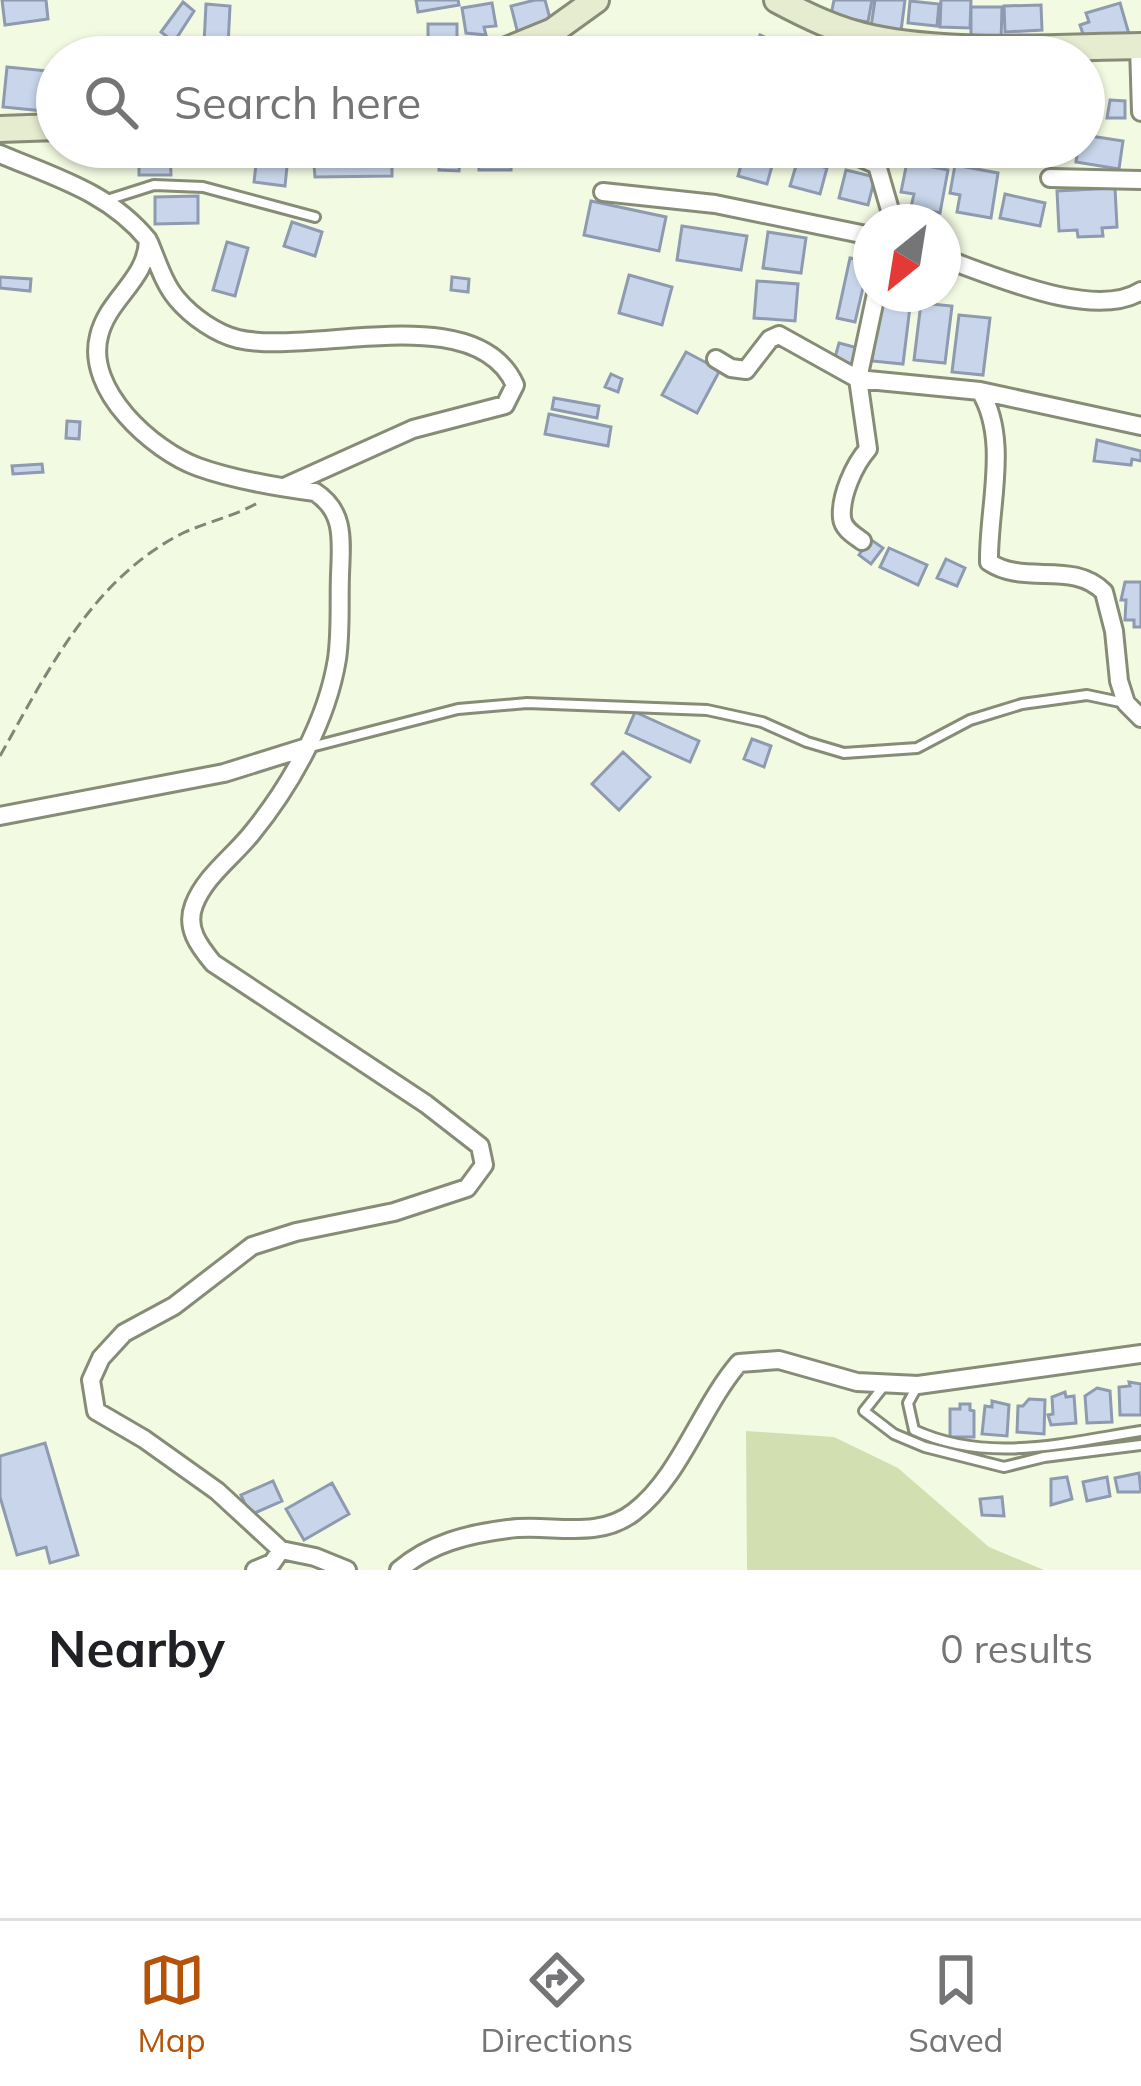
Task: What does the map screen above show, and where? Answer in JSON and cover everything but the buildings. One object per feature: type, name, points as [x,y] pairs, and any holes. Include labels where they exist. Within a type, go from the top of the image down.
[{"type":"main road","points":[[541,36],[596,0]]},
{"type":"main road","points":[[777,0],[861,36]]},
{"type":"main road","points":[[1105,46],[1140,46]]},
{"type":"main road","points":[[0,129],[36,128]]},
{"type":"street","points":[[1140,46],[1141,112]]},
{"type":"street","points":[[0,154],[36,167]]},
{"type":"street","points":[[38,168],[70,180],[136,226],[148,240],[176,298],[200,320],[234,338],[260,342],[443,339],[472,345],[508,370],[515,385],[505,405],[413,429],[283,488]]},
{"type":"street","points":[[878,168],[888,204]]},
{"type":"street","points":[[1050,178],[1141,180]]},
{"type":"street","points":[[603,192],[716,204],[853,232]]},
{"type":"street","points":[[148,240],[144,265],[111,307],[98,340],[97,355],[107,390],[146,433],[192,465],[315,492],[331,502],[341,542],[338,656],[325,709],[252,834],[205,885],[190,924],[213,964],[426,1104],[480,1146],[484,1165],[467,1188],[394,1212],[252,1246],[174,1306],[124,1334],[100,1358],[91,1380],[96,1411],[217,1491],[281,1550],[315,1556],[347,1570]]},
{"type":"street","points":[[961,264],[1035,290],[1078,299],[1129,298],[1141,290]]},
{"type":"street","points":[[862,542],[847,529],[842,514],[855,464],[868,449],[859,379],[872,312]]},
{"type":"street","points":[[716,358],[731,368],[746,370],[770,339],[779,335],[859,379],[980,391],[1141,426]]},
{"type":"street","points":[[980,391],[991,409],[995,444],[989,562],[1010,574],[1093,581],[1104,592],[1126,703],[1141,718]]},
{"type":"street","points":[[0,816],[224,773],[304,748]]},
{"type":"street","points":[[399,1570],[427,1549],[476,1533],[510,1528],[593,1529],[633,1513],[665,1478],[739,1363],[779,1360],[857,1382],[918,1385],[1141,1354]]},
{"type":"street","points":[[255,1570],[272,1563],[281,1550]]},
{"type":"lane","points":[[103,201],[154,185],[203,188],[315,217]]},
{"type":"lane","points":[[304,748],[458,709],[527,703],[707,710],[762,722],[844,753],[917,748],[970,720],[1022,704],[1087,694],[1126,703]]},
{"type":"lane","points":[[883,1385],[864,1411],[894,1434],[962,1458],[1004,1467],[1141,1445]]},
{"type":"lane","points":[[918,1385],[908,1403],[914,1430],[941,1443],[1011,1451],[1141,1431]]},
{"type":"path","points":[[0,756],[58,655],[105,592],[146,556],[184,532],[239,514],[283,488]]},
{"type":"green space","points":[[746,1431],[834,1437],[898,1468],[989,1547],[1044,1570],[747,1570]]}]
